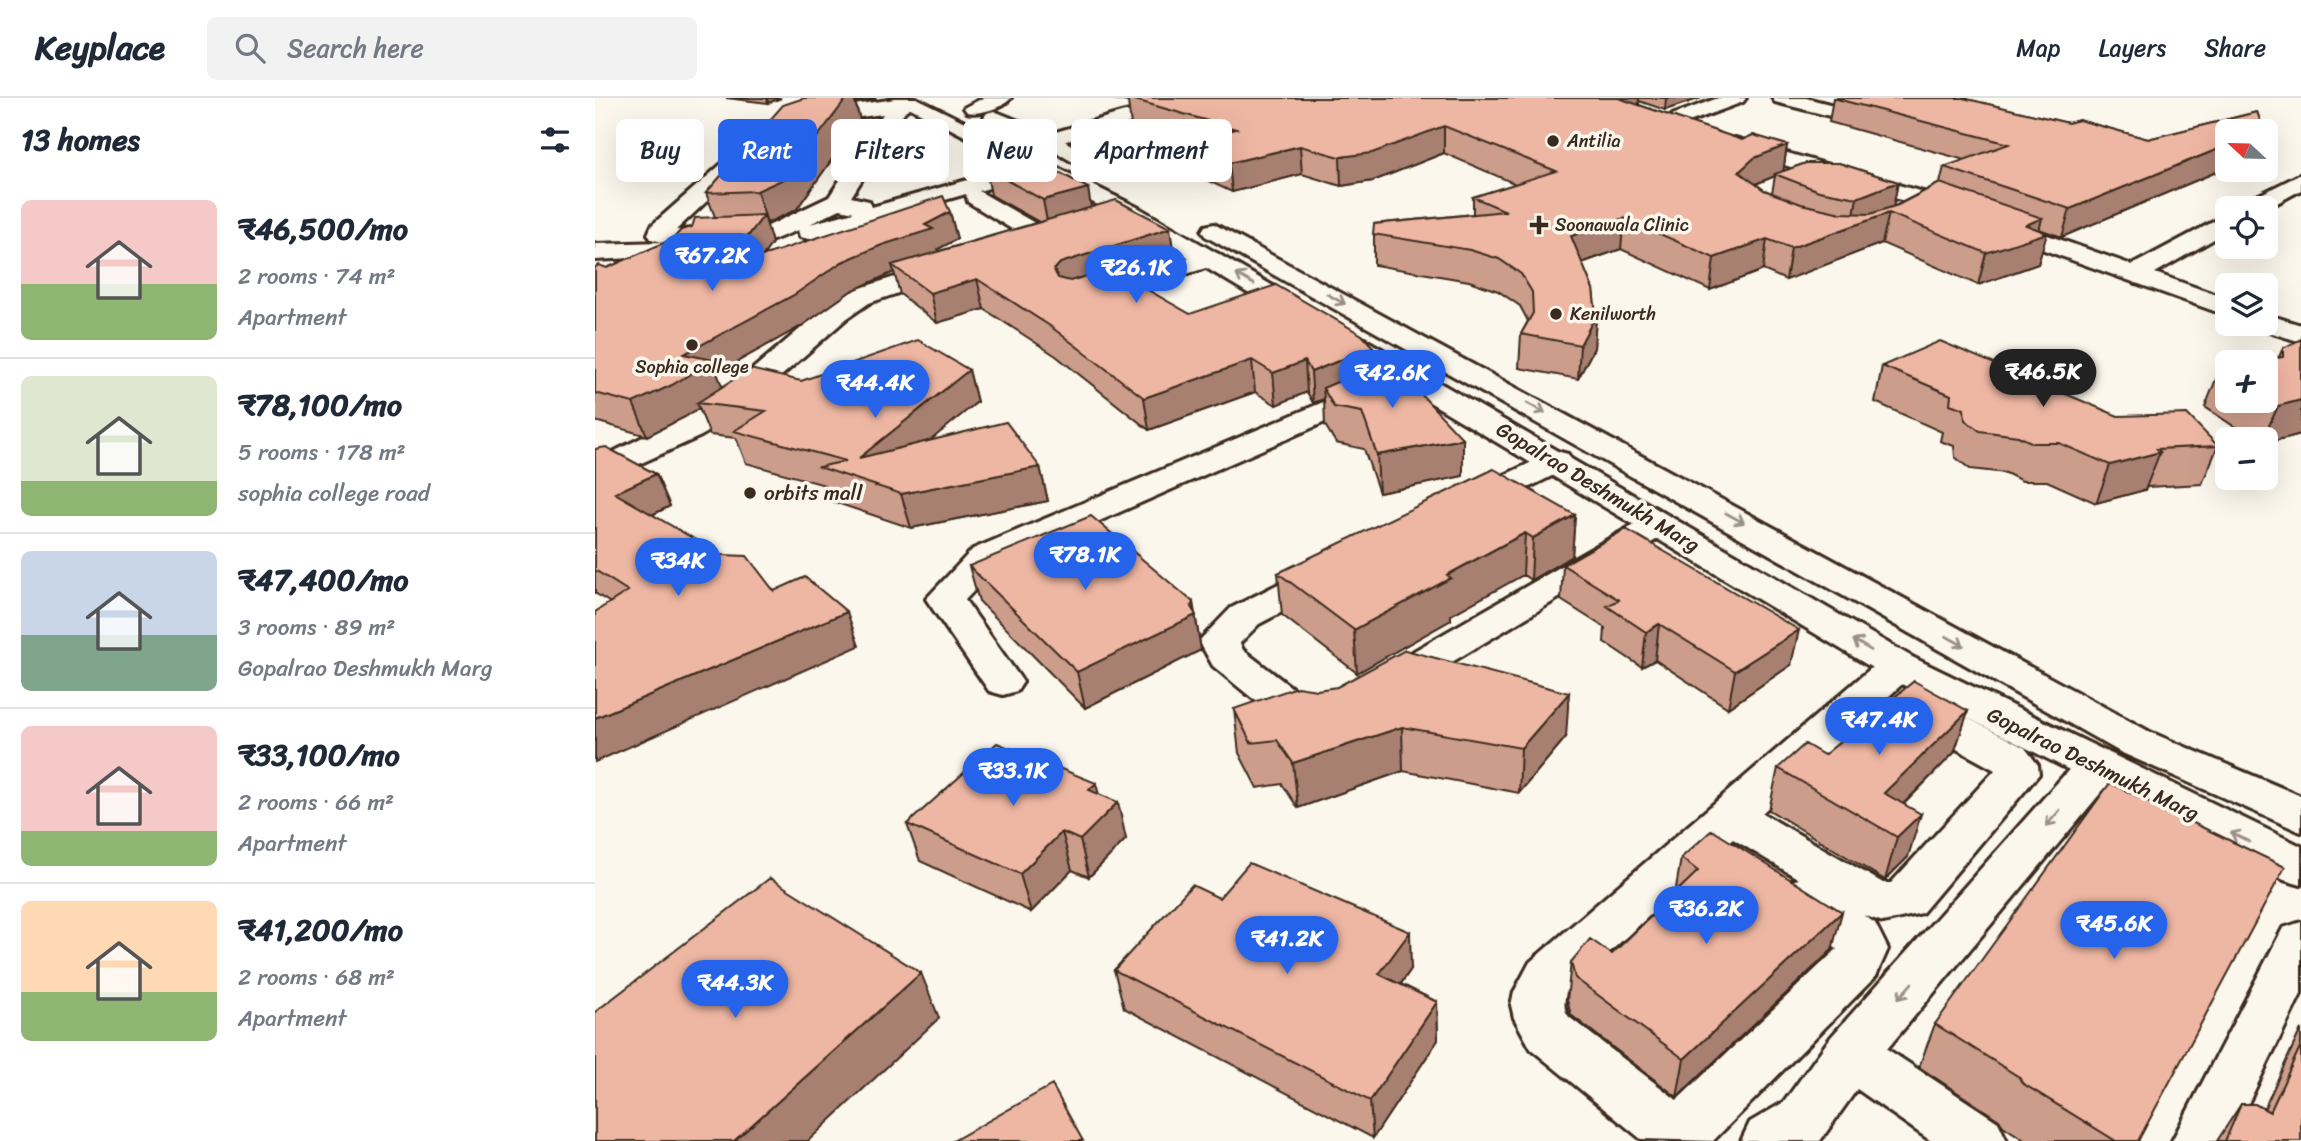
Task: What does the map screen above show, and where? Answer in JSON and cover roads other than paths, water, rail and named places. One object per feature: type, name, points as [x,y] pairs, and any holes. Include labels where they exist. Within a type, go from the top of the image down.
[{"type":"street","points":[[1057,147],[1128,117],[1216,98]]},
{"type":"street","points":[[1658,115],[1668,106],[1682,107],[1709,98]]},
{"type":"street","points":[[1658,115],[1736,98]]},
{"type":"street","points":[[1782,98],[1830,110]]},
{"type":"street","name":"Gopalrao Deshmukh Marg","points":[[975,101],[999,119]]},
{"type":"street","points":[[903,102],[837,202],[773,233],[674,237],[660,234],[661,230],[766,135],[779,127],[814,116],[903,102]]},
{"type":"street","name":"Gopalrao Deshmukh Marg","points":[[903,102],[963,124]]},
{"type":"street","points":[[1658,115],[1919,209],[2135,274],[2215,303]]},
{"type":"street","name":"Gopalrao Deshmukh Marg","points":[[1057,160],[2135,742],[2301,816]]},
{"type":"street","name":"Gopalrao Deshmukh Marg","points":[[1057,162],[1131,213],[1659,524],[1887,677],[2098,766],[2301,867]]},
{"type":"street","points":[[1790,182],[1811,176],[1835,178]]},
{"type":"street","points":[[2273,196],[2301,181]]},
{"type":"street","points":[[595,252],[759,245],[891,209],[965,182]]},
{"type":"street","points":[[976,197],[1070,231]]},
{"type":"street","points":[[837,202],[891,209]]},
{"type":"street","points":[[595,474],[690,429],[726,408],[837,313],[860,297],[1131,213]]},
{"type":"street","points":[[2135,274],[2215,229]]},
{"type":"street","points":[[1075,300],[1210,258]]},
{"type":"street","points":[[2278,325],[2301,334]]},
{"type":"street","points":[[1003,682],[945,599],[986,557],[1408,375]]},
{"type":"street","points":[[1439,519],[1556,461]]},
{"type":"street","points":[[1352,562],[1245,616],[1219,640],[1227,657],[1300,715],[1312,719],[1324,719],[1342,710],[1659,524]]},
{"type":"street","points":[[1887,677],[2016,765],[2017,774],[1905,900],[1883,903],[1718,827],[1857,937],[1863,949],[1858,961],[1691,1124],[1678,1127],[1661,1121],[1550,1033],[1538,1017],[1536,995],[1548,977],[1887,677]]},
{"type":"street","points":[[1770,1141],[1804,1120],[1850,1054],[2098,766]]},
{"type":"street","points":[[2201,1141],[2301,942]]},
{"type":"street","points":[[1850,1054],[1978,1141]]},
{"type":"place","name":"Antilia","points":[[1553,141]]},
{"type":"place","name":"Soonawala Clinic","points":[[1539,225]]},
{"type":"place","name":"Kenilworth","points":[[1556,314]]},
{"type":"place","name":"Sophia college","points":[[692,345]]},
{"type":"place","name":"orbits mall","points":[[750,493]]}]
